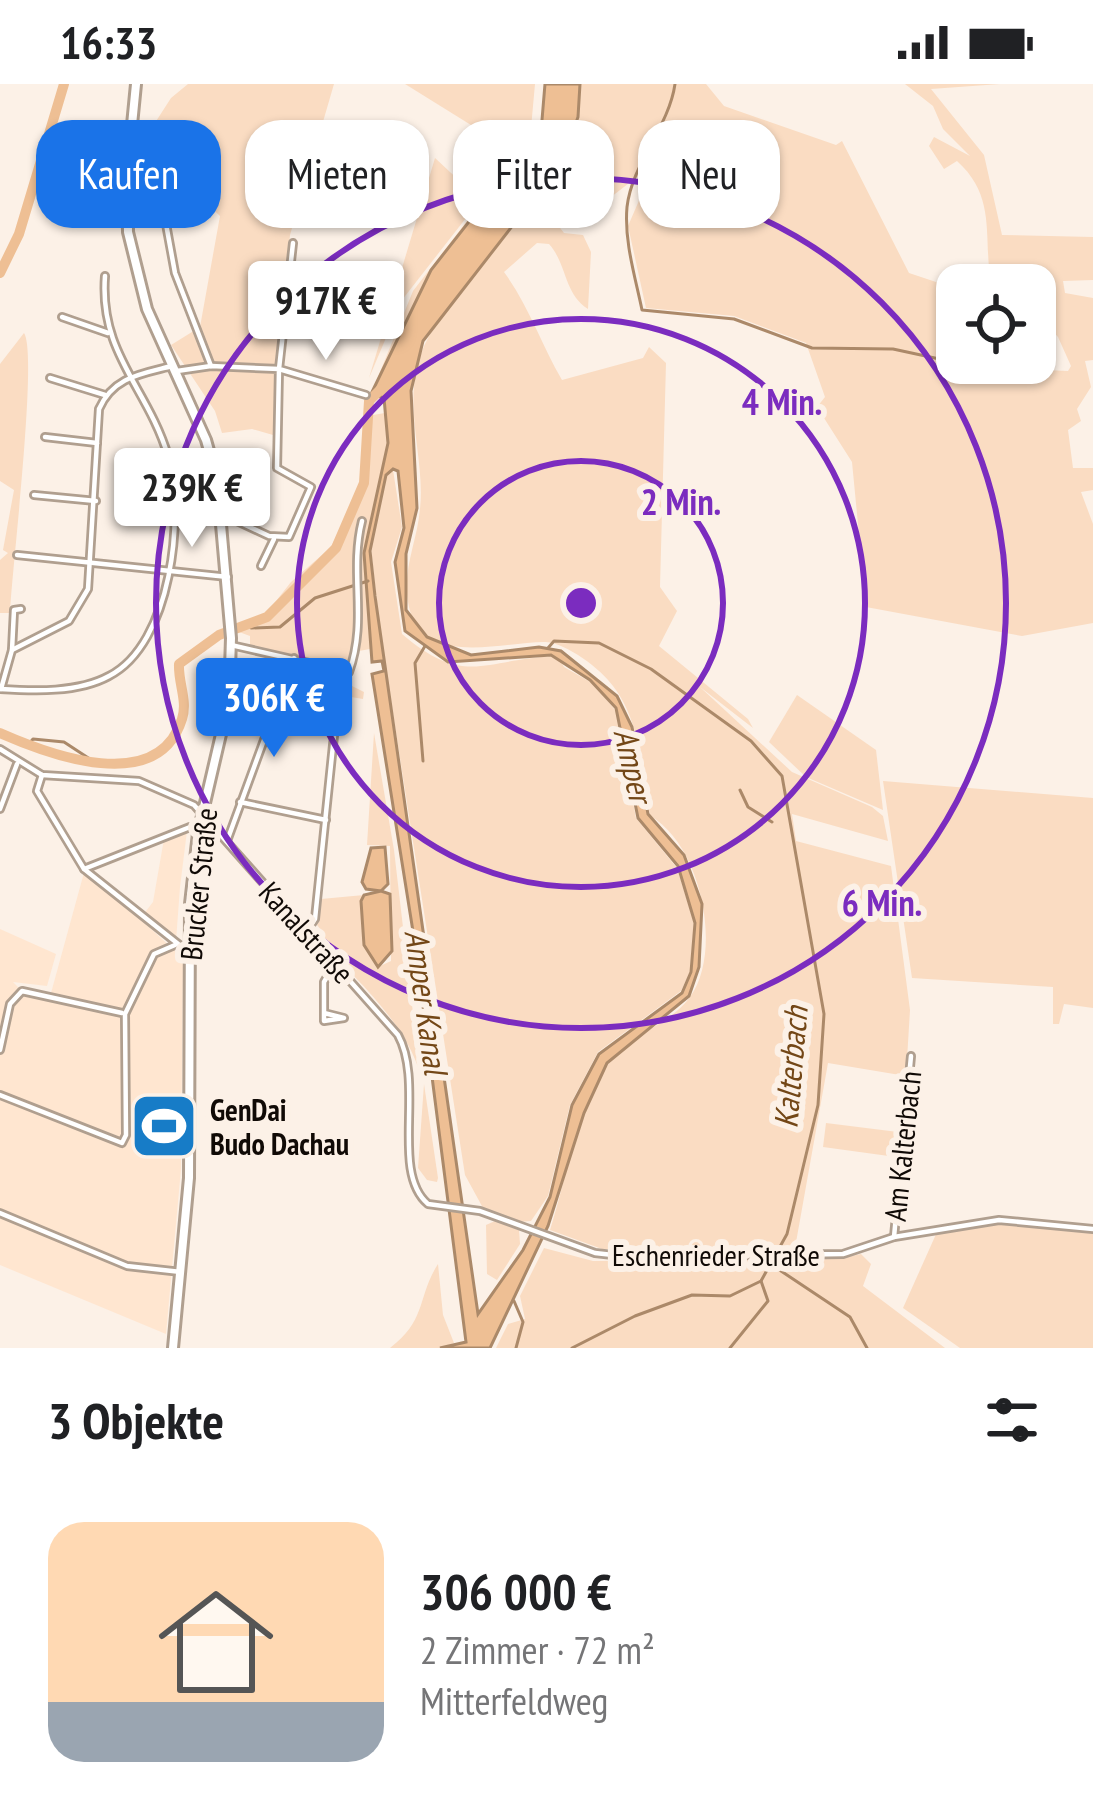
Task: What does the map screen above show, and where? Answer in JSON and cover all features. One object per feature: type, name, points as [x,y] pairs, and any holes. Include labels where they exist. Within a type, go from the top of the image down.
[{"type":"main road","name":"Brucker Straße","points":[[132,120],[136,84]]},
{"type":"main road","name":"Brucker Straße","points":[[129,228],[143,297],[206,440],[224,515],[231,637],[226,720],[202,812],[189,951],[190,1143],[173,1348]]},
{"type":"street","points":[[167,228],[175,273],[211,366]]},
{"type":"street","points":[[224,515],[286,538],[311,487],[277,468],[279,369],[293,243]]},
{"type":"street","points":[[21,609],[14,610],[11,650],[0,689],[81,686],[113,674],[130,659],[150,627],[170,572],[174,479],[166,448],[108,333],[105,276]]},
{"type":"street","points":[[62,317],[108,333]]},
{"type":"street","points":[[11,650],[69,621],[88,589],[105,395],[128,378],[174,368],[279,369],[366,395]]},
{"type":"street","points":[[50,378],[105,395]]},
{"type":"street","points":[[45,437],[98,443]]},
{"type":"street","points":[[34,495],[96,501]]},
{"type":"street","points":[[231,637],[349,672],[362,627],[357,585],[362,521]]},
{"type":"street","points":[[261,566],[274,536]]},
{"type":"street","points":[[17,555],[228,578]]},
{"type":"street","points":[[227,842],[294,658]]},
{"type":"street","points":[[274,707],[335,726],[315,919],[306,932]]},
{"type":"street","points":[[0,749],[16,764],[42,775],[139,781],[202,812]]},
{"type":"street","points":[[0,809],[16,764]]},
{"type":"street","points":[[42,775],[38,790],[84,869],[175,946],[189,951]]},
{"type":"street","points":[[240,802],[326,820]]},
{"type":"street","name":"Kanalstraße","points":[[202,812],[365,997]]},
{"type":"street","points":[[84,869],[190,827]]},
{"type":"street","points":[[0,1095],[122,1143],[124,1014],[154,954],[175,946]]},
{"type":"street","points":[[324,1012],[324,982],[334,963]]},
{"type":"street","points":[[0,1050],[14,996],[22,991],[51,993],[124,1014]]},
{"type":"street","name":"Eschenrieder Straße","points":[[365,997],[411,1058],[412,1185],[428,1204],[467,1209],[614,1256],[843,1254],[894,1237],[1004,1220],[1093,1228]]},
{"type":"street","name":"Am Kalterbach","points":[[894,1237],[911,1056]]},
{"type":"street","points":[[0,1213],[127,1266],[181,1272]]},
{"type":"shaded area","points":[[188,84],[334,84],[324,120],[245,120],[245,228],[292,228],[273,435],[252,429],[222,433],[215,411],[171,345],[200,327],[221,228],[221,120],[157,120],[171,98]]},
{"type":"shaded area","points":[[405,84],[535,84],[532,120],[463,120]]},
{"type":"shaded area","points":[[580,84],[706,84],[724,106],[764,120],[638,120],[638,176],[614,195],[614,120],[577,119]]},
{"type":"shaded area","points":[[905,84],[1000,84],[931,89],[984,155],[1002,235],[1093,237],[1093,280],[1063,281],[1065,293],[1093,298],[1093,360],[1085,361],[1091,387],[1077,409],[1081,421],[1068,430],[1073,468],[1093,468],[1093,490],[1081,492],[1093,524],[1093,623],[1022,636],[866,607],[852,462],[817,407],[825,397],[806,343],[734,316],[646,308],[628,226],[638,203],[638,228],[780,228],[780,126],[836,145],[842,141],[909,273],[936,282],[936,384],[1056,384],[1056,370],[1068,371],[1071,366],[1056,335],[1056,264],[989,264],[978,189],[957,161],[944,169],[929,146],[934,137],[970,156],[943,129],[933,106]]},
{"type":"shaded area","points":[[435,158],[453,175],[453,228],[458,228],[402,300],[369,378],[414,228],[429,228],[429,178]]},
{"type":"shaded area","points":[[462,228],[467,228],[431,271],[371,394],[413,291]]},
{"type":"shaded area","points":[[513,228],[560,228],[564,233],[583,235],[591,252],[588,309],[574,295],[549,244],[537,243],[504,272],[562,380],[643,358],[649,347],[666,363],[660,587],[677,611],[659,646],[748,719],[753,728],[700,687],[792,772],[883,816],[888,841],[792,814],[796,841],[891,866],[910,1010],[906,1076],[828,1063],[795,1248],[602,1249],[550,1230],[596,1084],[616,1055],[690,997],[700,977],[705,926],[702,899],[682,849],[650,816],[635,732],[607,679],[554,643],[447,645],[417,626],[409,607],[408,569],[421,488],[415,381],[428,338]]},
{"type":"shaded area","points":[[24,333],[28,379],[23,464],[10,613],[0,613],[0,560],[8,553],[3,550],[14,490],[0,481],[0,364]]},
{"type":"shaded area","points":[[385,413],[388,443],[364,553],[370,649],[353,652],[348,667],[250,647],[250,636],[239,632],[238,626],[265,615],[291,582],[331,547],[358,493],[373,415]]},
{"type":"shaded area","points":[[393,470],[402,527],[391,562],[402,634],[424,651],[460,666],[558,656],[564,667],[594,684],[616,711],[636,818],[677,868],[694,923],[690,972],[681,991],[598,1052],[570,1105],[548,1196],[531,1221],[518,1222],[483,1208],[465,1175],[371,549],[386,476]]},
{"type":"shaded area","points":[[295,661],[348,674],[352,686],[364,692],[363,699],[285,686]]},
{"type":"shaded area","points":[[797,695],[876,750],[883,810],[806,777],[769,742]]},
{"type":"shaded area","points":[[374,733],[394,850],[420,1073],[403,1035],[318,938],[325,935],[317,925],[321,899],[364,895],[364,944],[378,967],[391,961],[390,846],[367,845]]},
{"type":"shaded area","points":[[883,781],[1093,798],[1093,1008],[1064,1004],[1059,1024],[1053,1024],[1053,987],[912,978]]},
{"type":"shaded area","points":[[187,831],[176,941],[143,915],[153,902],[164,839]]},
{"type":"shaded area","points":[[85,869],[183,958],[181,1169],[166,1334],[0,1265],[0,929],[56,954],[47,986],[13,982],[22,991],[51,993]]},
{"type":"shaded area","points":[[424,1084],[437,1182],[427,1180],[418,1168]]},
{"type":"shaded area","points":[[826,1123],[898,1132],[896,1157],[823,1147]]},
{"type":"shaded area","points":[[495,1221],[519,1230],[520,1244],[497,1280],[487,1274],[486,1225]]},
{"type":"shaded area","points":[[1005,1223],[1093,1233],[1093,1348],[960,1348],[903,1308],[937,1232]]},
{"type":"shaded area","points":[[544,1248],[593,1261],[838,1259],[861,1254],[871,1264],[863,1286],[945,1348],[496,1348],[508,1324],[525,1319],[520,1296]]},
{"type":"shaded area","points":[[438,1264],[443,1315],[454,1343],[440,1348],[390,1348],[416,1318]]},
{"type":"water","points":[[545,84],[580,84],[578,117],[542,120]]},
{"type":"water","points":[[464,228],[511,228],[423,341],[411,391],[417,508],[406,554],[406,610],[427,637],[471,655],[539,647],[561,651],[617,696],[632,727],[648,814],[684,855],[702,904],[699,967],[689,996],[607,1063],[584,1113],[548,1226],[490,1348],[440,1348],[466,1342],[415,944],[372,674],[384,671],[382,661],[372,662],[364,553],[388,443],[384,398],[371,394],[431,270]],"holes":[[[393,469],[398,471],[404,528],[395,562],[405,631],[448,662],[551,655],[590,680],[616,708],[638,818],[678,866],[695,923],[691,972],[682,993],[599,1054],[572,1105],[550,1197],[523,1250],[478,1314],[370,551],[386,475]]]},
{"type":"water","points":[[385,847],[388,884],[381,891],[366,889],[362,882],[371,848]]},
{"type":"water","points":[[390,894],[392,951],[378,967],[364,945],[361,901],[364,895]]},
{"type":"waterway","points":[[0,273],[19,234],[64,84]]},
{"type":"waterway","points":[[675,84],[627,207],[629,246],[642,310],[734,319],[812,348],[893,349],[936,358]]},
{"type":"waterway","points":[[0,733],[46,751],[101,763],[150,757],[169,743],[184,712],[179,664],[219,635],[267,617],[336,548],[364,483],[369,401],[381,389]]},
{"type":"waterway","points":[[251,628],[280,627],[315,598],[368,581]]},
{"type":"waterway","name":"Kalterbach","points":[[548,648],[554,641],[599,643],[651,669],[751,741],[782,776],[824,1014],[818,1105],[787,1234],[761,1281],[730,1296],[692,1295],[635,1316],[572,1348]]},
{"type":"waterway","points":[[423,761],[415,663],[425,646]]},
{"type":"waterway","points":[[28,745],[33,739],[64,742],[96,763]]},
{"type":"waterway","points":[[740,790],[748,807],[772,822]]},
{"type":"waterway","points":[[772,1265],[850,1317],[867,1348]]},
{"type":"waterway","points":[[730,1348],[768,1301],[761,1281]]},
{"type":"waterway","points":[[514,1301],[523,1322],[516,1348]]},
{"type":"place","name":"GenDai Budo Dachau","points":[[164,1126]]},
{"type":"water label","name":"Amper","points":[[634,765]]},
{"type":"water label","name":"Amper Kanal","points":[[427,1002]]}]
